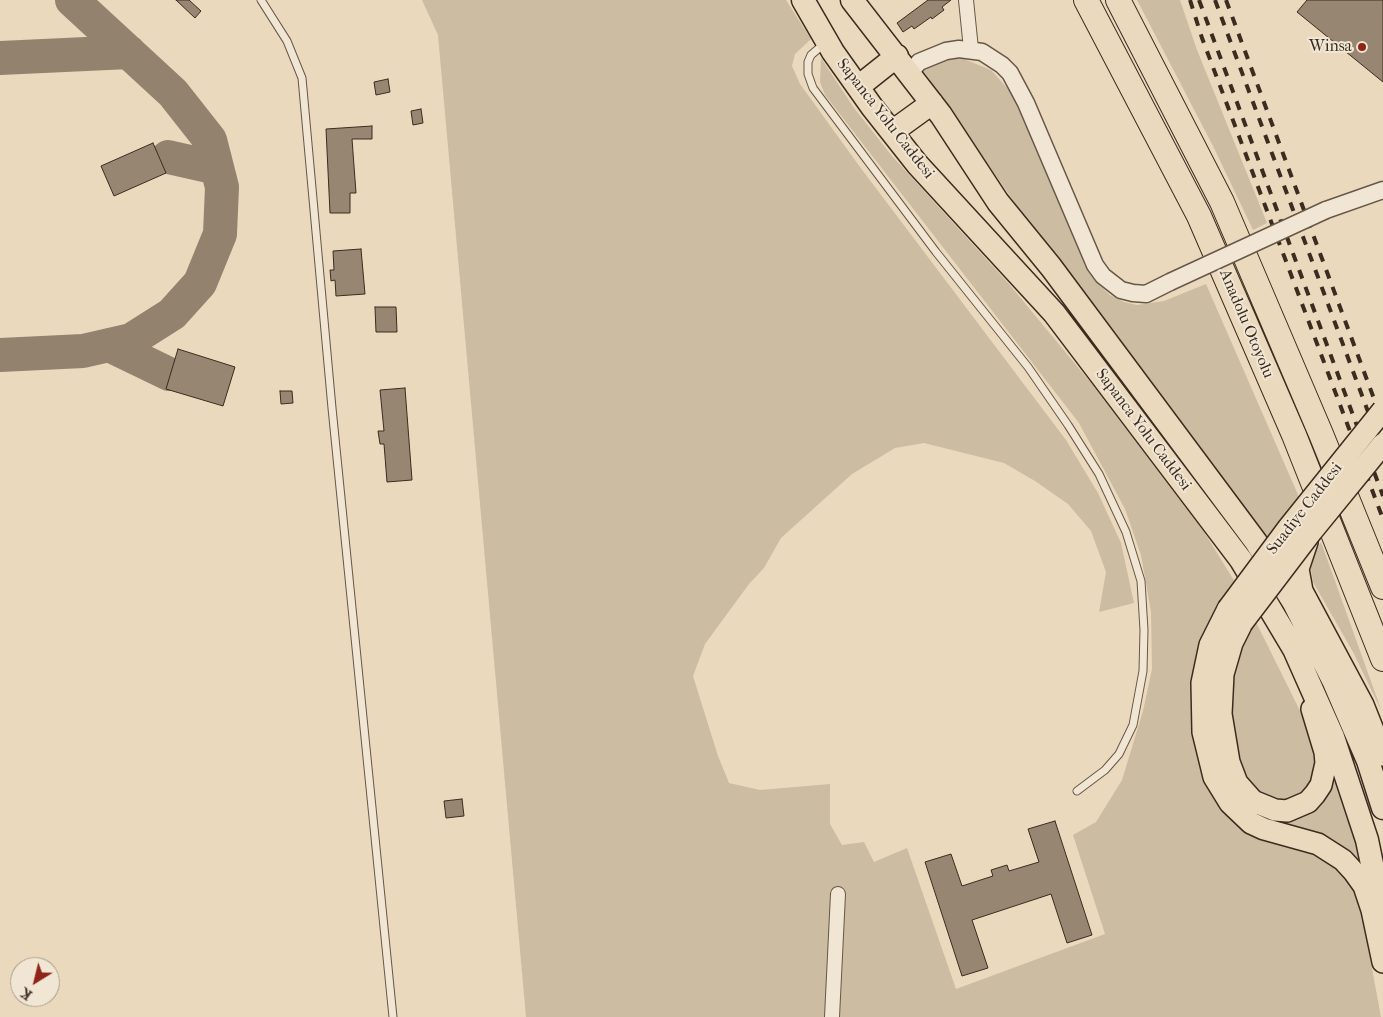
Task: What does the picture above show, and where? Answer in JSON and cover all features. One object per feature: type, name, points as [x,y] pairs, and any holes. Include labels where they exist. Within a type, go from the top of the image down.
[{"type":"highway","name":"Sapanca Yolu Caddesi","points":[[803,0],[827,41],[858,87],[892,132],[948,199],[1054,313],[1227,540],[1294,649],[1320,706],[1346,770],[1367,840],[1383,917]]},
{"type":"highway","name":"Sapanca Yolu Caddesi","points":[[852,0],[932,103],[998,202],[1051,267],[1261,550],[1298,610],[1338,688],[1368,761],[1383,808]]},
{"type":"highway","name":"Anadolu Otoyolu","points":[[1086,0],[1199,216],[1294,435],[1383,659]]},
{"type":"highway","name":"Anadolu Otoyolu","points":[[1118,0],[1222,202],[1321,434],[1383,587]]},
{"type":"highway","points":[[858,87],[903,64]]},
{"type":"highway","points":[[892,132],[932,103]]},
{"type":"main road","name":"Suadiye Caddesi","points":[[1235,616],[1289,527],[1383,410]]},
{"type":"main road","name":"Suadiye Caddesi","points":[[1235,616],[1312,531],[1383,444]]},
{"type":"main road","points":[[1312,531],[1299,560],[1298,569],[1302,591],[1362,705],[1383,755]]},
{"type":"main road","points":[[1235,616],[1232,643],[1223,674],[1221,714],[1229,762],[1236,783],[1253,801],[1276,810],[1287,811],[1308,802],[1320,785],[1326,763],[1325,752],[1294,649]]},
{"type":"main road","points":[[1235,616],[1210,645],[1202,683],[1203,732],[1214,777],[1230,802],[1251,823],[1264,829],[1318,844],[1343,860],[1354,872],[1364,886],[1372,910],[1383,962]]},
{"type":"street","points":[[966,0],[971,49]]},
{"type":"street","points":[[903,64],[919,62],[946,51],[971,49],[982,52],[1002,65],[1018,86],[1095,266],[1103,276],[1121,290],[1146,294],[1326,210],[1383,190]]},
{"type":"street","points":[[832,1017],[838,894]]},
{"type":"lane","points":[[261,0],[287,41],[302,78],[332,408],[393,1017]]},
{"type":"lane","points":[[827,41],[811,55],[808,62],[808,74],[813,88],[1053,403],[1099,474],[1126,532],[1141,581],[1144,630],[1143,671],[1133,725],[1120,754],[1105,770],[1077,791]]},
{"type":"shaded area","points":[[422,0],[786,0],[811,39],[795,54],[792,66],[800,84],[860,167],[1066,440],[1098,493],[1121,543],[1134,603],[1099,612],[1106,572],[1091,531],[1068,504],[1035,481],[1004,463],[924,443],[895,448],[852,474],[781,538],[764,568],[749,584],[705,644],[693,676],[718,756],[729,783],[760,790],[830,784],[830,824],[842,845],[864,842],[874,862],[907,848],[956,989],[1105,934],[1073,835],[1096,822],[1122,780],[1143,711],[1152,669],[1151,612],[1141,555],[1125,509],[1079,423],[825,95],[820,82],[821,58],[854,108],[892,156],[1009,284],[1091,383],[1204,532],[1235,582],[1217,802],[1230,818],[1247,830],[1307,849],[1342,872],[1354,889],[1363,920],[1381,1017],[526,1017],[438,35]]},
{"type":"shaded area","points":[[1137,0],[1180,0],[1197,50],[1267,223],[1253,230],[1213,146]]},
{"type":"shaded area","points":[[959,57],[991,70],[1016,98],[1085,266],[1099,285],[1110,295],[1124,302],[1137,305],[1164,301],[1206,284],[1299,497],[1267,541],[1158,396],[1116,333],[1028,222],[922,69],[946,59]]},
{"type":"shaded area","points":[[1321,542],[1382,712],[1353,652],[1313,582],[1310,563]]},
{"type":"shaded area","points":[[1255,620],[1307,725],[1317,752],[1316,776],[1300,796],[1289,800],[1278,801],[1263,796],[1244,777],[1237,757],[1229,703],[1235,659]]},
{"type":"shaded area","points":[[1335,773],[1361,865],[1331,839],[1272,821],[1293,819]]},
{"type":"building","points":[[176,0],[189,0],[201,11],[195,18]]},
{"type":"building","points":[[928,0],[951,0],[942,7],[944,10],[932,19],[931,17],[914,29],[912,26],[903,32],[897,23]]},
{"type":"building","name":"Winsa","points":[[1307,0],[1383,0],[1383,82],[1297,12]]},
{"type":"building","points":[[388,79],[390,92],[376,95],[374,82]]},
{"type":"building","points":[[421,109],[423,123],[413,125],[411,111]]},
{"type":"building","points":[[372,126],[372,139],[352,139],[356,193],[350,193],[350,213],[330,213],[326,129]]},
{"type":"building","points":[[153,143],[166,173],[114,196],[101,166]]},
{"type":"building","points":[[361,249],[365,294],[336,296],[335,280],[331,281],[330,270],[334,270],[333,251]]},
{"type":"building","points":[[375,307],[396,307],[397,332],[376,332]]},
{"type":"building","points":[[178,349],[235,367],[223,406],[166,389]]},
{"type":"building","points":[[405,388],[412,480],[387,482],[384,444],[380,444],[378,431],[384,431],[380,390]]},
{"type":"building","points":[[280,391],[292,391],[293,403],[281,404]]},
{"type":"building","points":[[462,799],[464,816],[446,818],[444,801]]},
{"type":"building","points":[[1055,821],[1092,935],[1067,943],[1051,894],[972,920],[988,968],[962,976],[925,862],[951,854],[962,886],[993,876],[991,870],[1007,865],[1009,871],[1039,862],[1028,829]]},
{"type":"taxiway","points":[[0,355],[83,351],[131,340],[172,314],[200,283],[220,234],[222,187],[210,140],[173,93],[72,0]]},
{"type":"taxiway","points":[[0,58],[129,52]]},
{"type":"taxiway","points":[[168,157],[217,168]]},
{"type":"taxiway","points":[[109,345],[169,374]]},
{"type":"railway","points":[[1190,0],[1202,38],[1383,519]]},
{"type":"railway","points":[[1199,0],[1383,496]]},
{"type":"railway","points":[[1215,0],[1383,452]]},
{"type":"railway","points":[[1226,0],[1383,423]]},
{"type":"place","name":"Winsa","points":[[1362,47]]}]
